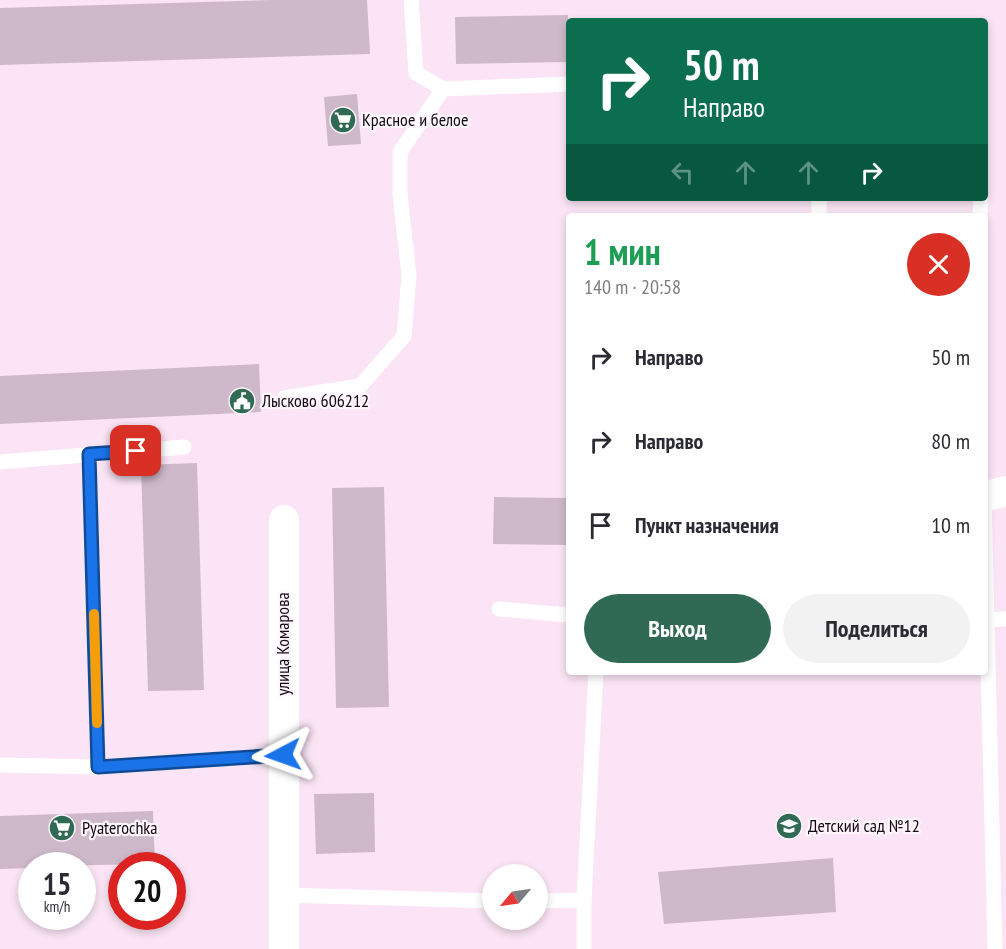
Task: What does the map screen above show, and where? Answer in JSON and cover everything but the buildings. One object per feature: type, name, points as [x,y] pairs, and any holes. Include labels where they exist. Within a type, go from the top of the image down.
[{"type":"street","points":[[988,496],[1006,490]]},
{"type":"street","name":"улица Комарова","points":[[284,520],[284,949]]},
{"type":"lane","points":[[411,0],[416,73],[443,89],[566,84]]},
{"type":"lane","points":[[284,398],[360,386],[404,336],[409,275],[400,194],[400,152],[443,89]]},
{"type":"lane","points":[[0,462],[184,447]]},
{"type":"lane","points":[[89,454],[98,767]]},
{"type":"lane","points":[[499,609],[566,615]]},
{"type":"lane","points":[[988,620],[1006,619]]},
{"type":"lane","points":[[584,949],[584,900],[596,675]]},
{"type":"lane","points":[[988,675],[995,949]]},
{"type":"lane","points":[[0,765],[98,767],[283,755]]},
{"type":"lane","points":[[284,895],[482,901]]},
{"type":"lane","points":[[548,901],[584,900]]},
{"type":"slow traffic","points":[[94,614],[97,723]]},
{"type":"place","name":"Красное и белое","points":[[343,120]]},
{"type":"place","name":"Лысково 606212","points":[[242,401]]},
{"type":"place","name":"Детский сад №12","points":[[789,826]]},
{"type":"place","name":"Pyaterochka","points":[[62,828]]},
{"type":"route","points":[[136,451],[89,454],[98,767],[283,755]]}]
